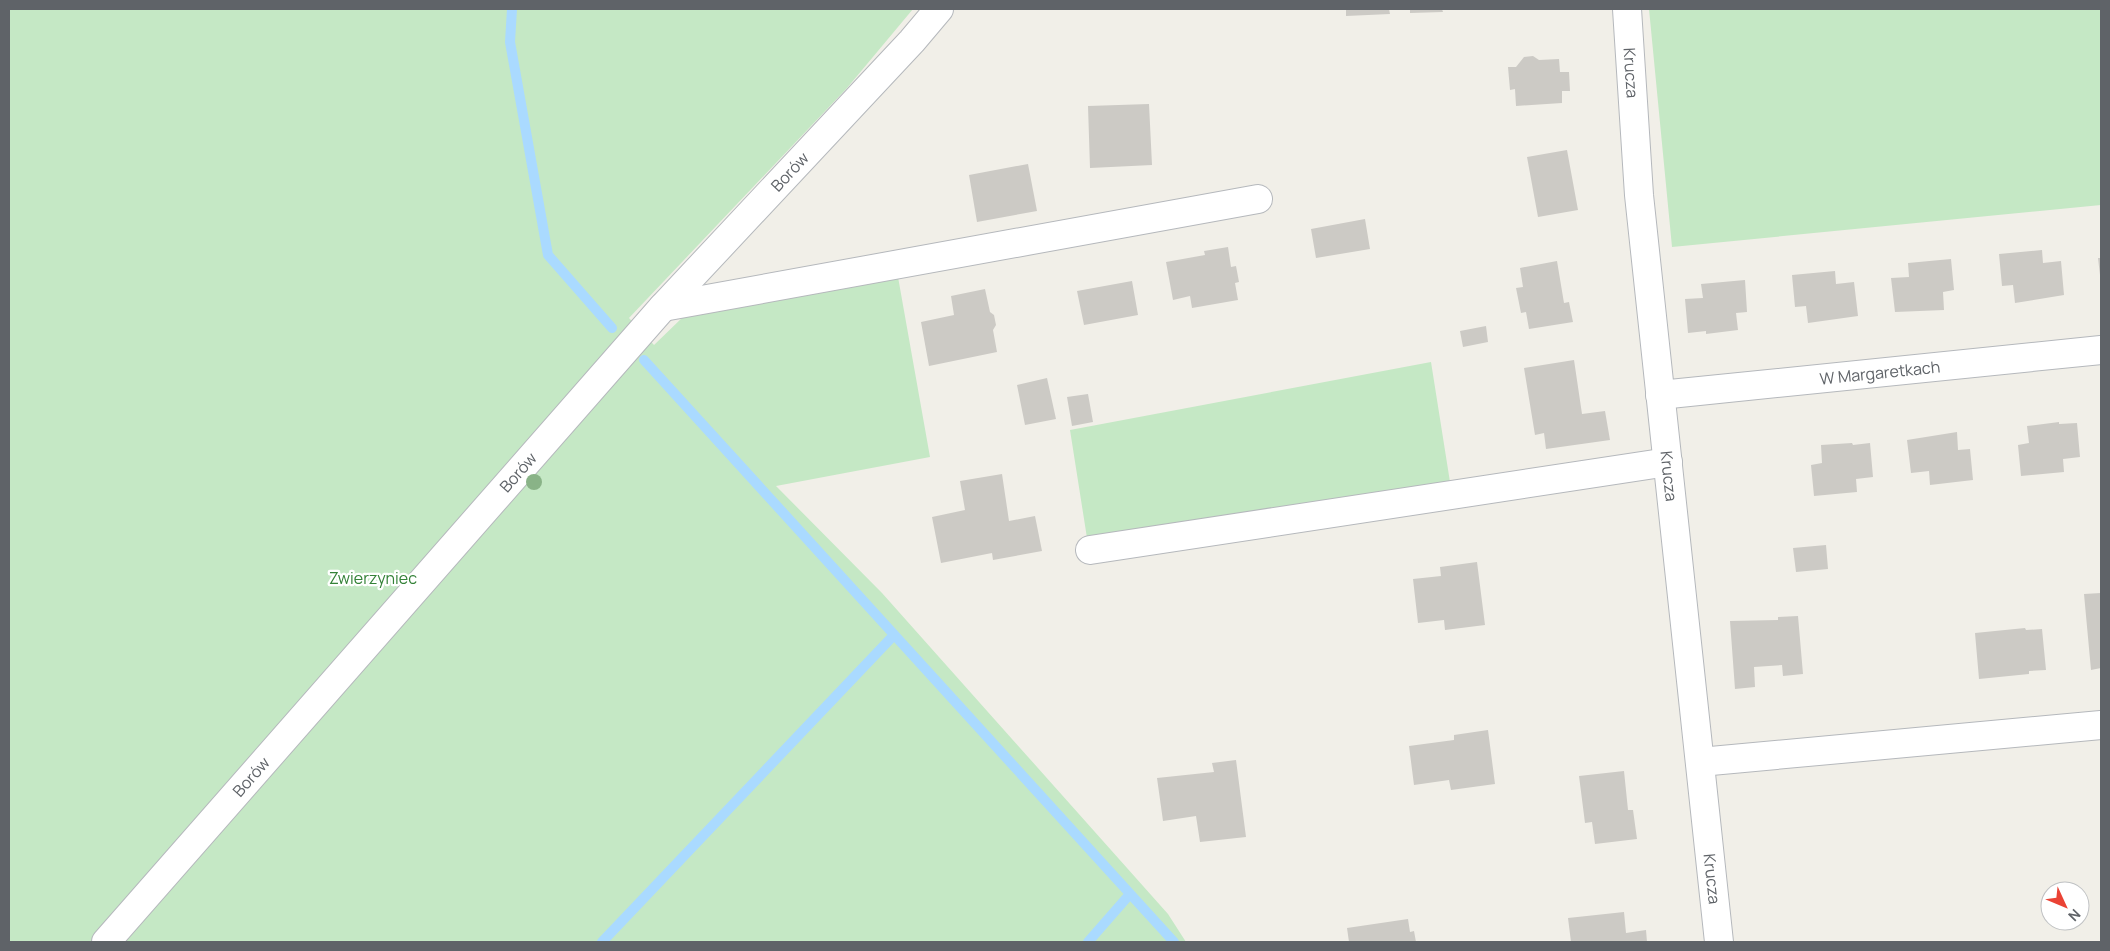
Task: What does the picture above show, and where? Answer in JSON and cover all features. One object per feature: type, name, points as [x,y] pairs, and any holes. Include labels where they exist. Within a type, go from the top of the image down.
[{"type":"street","name":"Borów","points":[[106,942],[663,307],[912,41],[938,9]]},
{"type":"street","name":"Krucza","points":[[1628,9],[1639,195],[1719,942]]},
{"type":"street","points":[[663,307],[1258,198]]},
{"type":"street","name":"W Margaretkach","points":[[1660,395],[2101,350]]},
{"type":"street","points":[[1090,550],[1668,462]]},
{"type":"street","points":[[1700,762],[2101,725]]},
{"type":"green space","name":"Zwierzyniec","points":[[9,9],[913,9],[847,88],[629,318],[654,345],[683,317],[898,277],[930,457],[776,486],[882,593],[1168,914],[1186,942],[9,942]]},
{"type":"green space","points":[[1649,9],[2101,9],[2101,205],[1672,247]]},
{"type":"green space","points":[[1431,362],[1450,482],[1087,538],[1070,430]]},
{"type":"building","points":[[1346,9],[1389,9],[1390,14],[1346,16]]},
{"type":"building","points":[[1410,9],[1442,9],[1443,12],[1410,13]]},
{"type":"building","points":[[1533,56],[1539,60],[1559,59],[1560,72],[1569,72],[1570,91],[1562,91],[1562,103],[1516,106],[1515,89],[1510,90],[1508,67],[1516,67],[1524,57]]},
{"type":"building","points":[[1149,104],[1152,165],[1090,168],[1088,106]]},
{"type":"building","points":[[1567,150],[1578,210],[1538,217],[1527,157]]},
{"type":"building","points":[[1028,164],[1037,211],[977,222],[969,175]]},
{"type":"building","points":[[1365,219],[1370,249],[1316,258],[1311,229]]},
{"type":"building","points":[[1228,247],[1231,267],[1236,266],[1239,282],[1235,283],[1238,300],[1192,308],[1190,296],[1173,300],[1166,262],[1205,255],[1204,251]]},
{"type":"building","points":[[2042,250],[2043,263],[2061,261],[2064,295],[2015,303],[2013,285],[2002,286],[1999,254]]},
{"type":"building","points":[[2098,258],[2101,258],[2101,275],[2100,275]]},
{"type":"building","points":[[1951,259],[1954,290],[1943,292],[1944,310],[1895,312],[1891,278],[1909,277],[1908,263]]},
{"type":"building","points":[[1557,261],[1564,303],[1569,302],[1573,322],[1529,329],[1526,312],[1521,313],[1516,288],[1523,287],[1520,268]]},
{"type":"building","points":[[1835,271],[1836,284],[1854,282],[1858,316],[1808,323],[1806,306],[1795,307],[1792,275]]},
{"type":"building","points":[[1745,280],[1747,312],[1736,313],[1738,330],[1706,334],[1706,331],[1688,333],[1685,299],[1703,298],[1701,284]]},
{"type":"building","points":[[1132,281],[1138,315],[1084,325],[1077,291]]},
{"type":"building","points":[[985,289],[990,312],[994,315],[996,325],[993,330],[997,352],[929,366],[921,322],[954,315],[951,296]]},
{"type":"building","points":[[1486,326],[1488,342],[1463,347],[1460,331]]},
{"type":"building","points":[[1574,360],[1582,414],[1605,411],[1610,440],[1546,449],[1544,433],[1535,435],[1524,368]]},
{"type":"building","points":[[1047,378],[1056,419],[1025,425],[1017,385]]},
{"type":"building","points":[[1088,394],[1093,422],[1072,426],[1067,397]]},
{"type":"building","points":[[2059,422],[2059,424],[2077,423],[2080,457],[2063,459],[2064,472],[2021,476],[2018,445],[2029,443],[2027,426]]},
{"type":"building","points":[[1957,432],[1958,450],[1970,449],[1973,480],[1930,485],[1929,471],[1911,473],[1907,440]]},
{"type":"building","points":[[1852,443],[1853,445],[1870,443],[1873,477],[1856,479],[1857,492],[1814,496],[1811,465],[1822,463],[1821,445]]},
{"type":"building","points":[[1002,474],[1009,521],[1035,516],[1042,551],[993,560],[992,553],[941,563],[932,517],[965,510],[960,481]]},
{"type":"building","points":[[1826,545],[1828,569],[1796,572],[1793,548]]},
{"type":"building","points":[[1477,562],[1485,625],[1445,630],[1444,620],[1418,623],[1413,579],[1441,576],[1440,567]]},
{"type":"building","points":[[2101,593],[2101,668],[2091,670],[2084,594]]},
{"type":"building","points":[[1798,616],[1803,674],[1783,676],[1782,665],[1754,667],[1755,687],[1735,689],[1730,621],[1778,620],[1778,617]]},
{"type":"building","points":[[2025,628],[2026,630],[2042,629],[2046,670],[2029,671],[2029,674],[1979,679],[1975,633]]},
{"type":"building","points":[[1488,730],[1495,784],[1451,790],[1449,780],[1414,785],[1409,746],[1454,740],[1454,735]]},
{"type":"building","points":[[1236,760],[1246,837],[1200,842],[1196,816],[1163,821],[1157,778],[1214,772],[1212,763]]},
{"type":"building","points":[[1624,771],[1628,810],[1633,810],[1637,839],[1595,844],[1592,822],[1585,823],[1579,776]]},
{"type":"building","points":[[1624,912],[1626,933],[1646,930],[1647,942],[1571,942],[1568,918]]},
{"type":"building","points":[[1408,919],[1410,932],[1414,931],[1416,942],[1349,942],[1347,928]]},
{"type":"waterway","points":[[512,9],[510,42],[548,255],[612,328]]},
{"type":"waterway","points":[[644,360],[1174,942]]},
{"type":"waterway","points":[[602,942],[894,635]]},
{"type":"waterway","points":[[1088,942],[1130,894]]}]
